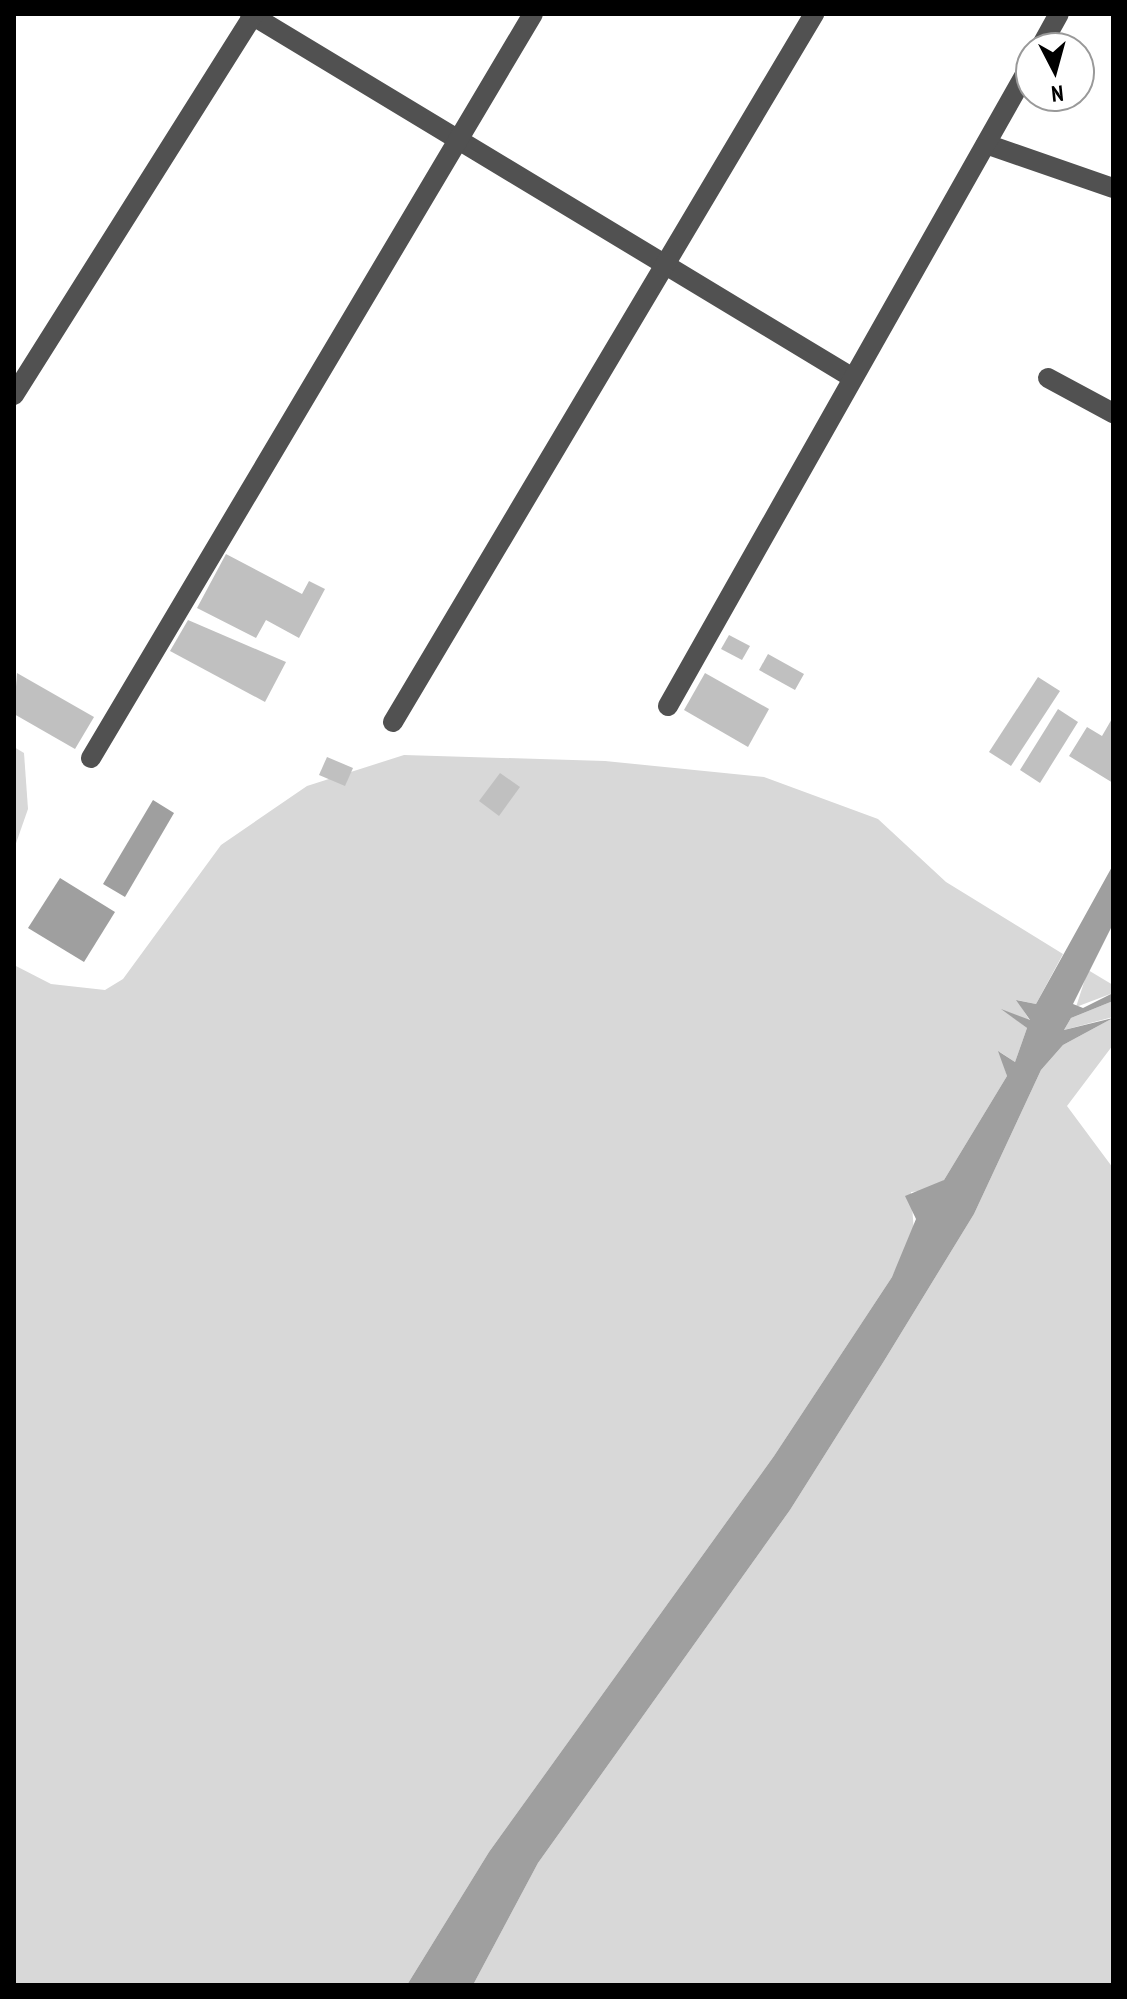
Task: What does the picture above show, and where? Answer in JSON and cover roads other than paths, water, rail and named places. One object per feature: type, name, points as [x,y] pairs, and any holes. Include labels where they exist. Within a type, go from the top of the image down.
[{"type":"street","points":[[91,758],[533,14]]},
{"type":"street","points":[[393,722],[814,14]]},
{"type":"street","points":[[1049,32],[1059,14]]},
{"type":"street","points":[[14,395],[252,15],[853,378]]},
{"type":"street","points":[[668,706],[1015,92]]},
{"type":"street","points":[[986,144],[1113,188]]},
{"type":"street","points":[[1048,378],[1113,413]]}]
